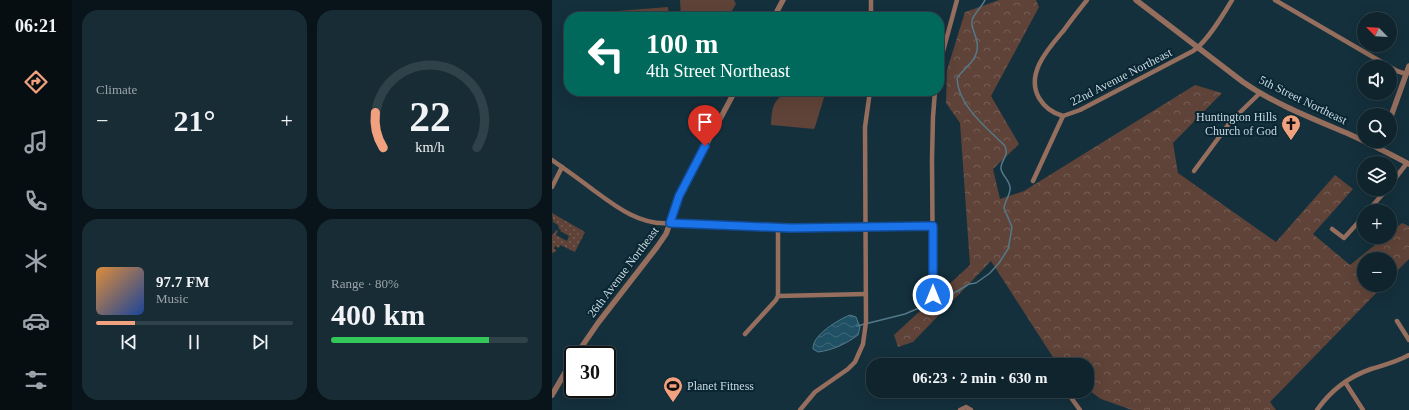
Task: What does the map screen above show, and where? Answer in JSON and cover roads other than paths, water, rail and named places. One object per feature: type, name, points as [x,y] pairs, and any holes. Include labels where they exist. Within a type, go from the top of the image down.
[{"type":"street","points":[[777,12],[783,0]]},
{"type":"street","points":[[871,0],[871,12]]},
{"type":"street","points":[[944,48],[957,0]]},
{"type":"street","points":[[1063,116],[1051,112],[1044,107],[1035,89],[1035,77],[1038,66],[1047,51],[1086,0]]},
{"type":"street","name":"5th Street Northeast","points":[[1136,0],[1260,93],[1292,110],[1380,149],[1408,164]]},
{"type":"street","name":"22nd Avenue Northeast","points":[[1033,181],[1063,116],[1080,110],[1198,48],[1232,0]]},
{"type":"street","points":[[1275,0],[1397,71],[1406,74]]},
{"type":"street","points":[[1394,108],[1409,66]]},
{"type":"street","points":[[1194,171],[1231,122],[1260,93]]},
{"type":"street","name":"26th Avenue Northeast","points":[[582,346],[666,234],[675,205],[683,188],[732,96]]},
{"type":"street","points":[[800,410],[815,392],[851,367],[859,355],[865,332],[865,127],[869,96]]},
{"type":"street","points":[[933,295],[933,117],[935,96]]},
{"type":"street","points":[[552,160],[618,209],[647,221],[662,224],[670,223],[778,228],[933,226]]},
{"type":"street","points":[[1397,177],[1408,164]]},
{"type":"street","points":[[552,187],[562,167]]},
{"type":"street","points":[[1374,204],[1381,196]]},
{"type":"street","points":[[1332,229],[1344,238],[1357,224]]},
{"type":"street","points":[[745,334],[778,296],[778,228]]},
{"type":"street","points":[[778,296],[866,294]]},
{"type":"street","points":[[1397,321],[1409,340]]},
{"type":"street","points":[[1317,410],[1329,395],[1345,382],[1370,370],[1391,364],[1409,355]]},
{"type":"street","points":[[552,395],[564,375]]},
{"type":"street","points":[[1345,382],[1363,410]]},
{"type":"street","points":[[1072,399],[1080,410]]},
{"type":"street","points":[[960,410],[966,407],[971,410]]},
{"type":"water","points":[[850,315],[856,317],[860,327],[858,335],[844,344],[829,350],[818,352],[813,349],[817,338],[821,333],[839,320]]},
{"type":"waterway","points":[[857,326],[905,314],[956,292],[969,284],[976,283],[990,273],[1008,249],[1012,227],[1004,208],[1010,190],[1008,181],[1001,170],[1006,155],[1005,146],[982,124],[968,107],[962,98],[957,78],[972,62],[976,53],[977,42],[972,21],[985,0]]},
{"type":"place","name":"Huntington Hills Church of God","points":[[1291,141]]},
{"type":"place","name":"Planet Fitness","points":[[673,403]]}]
